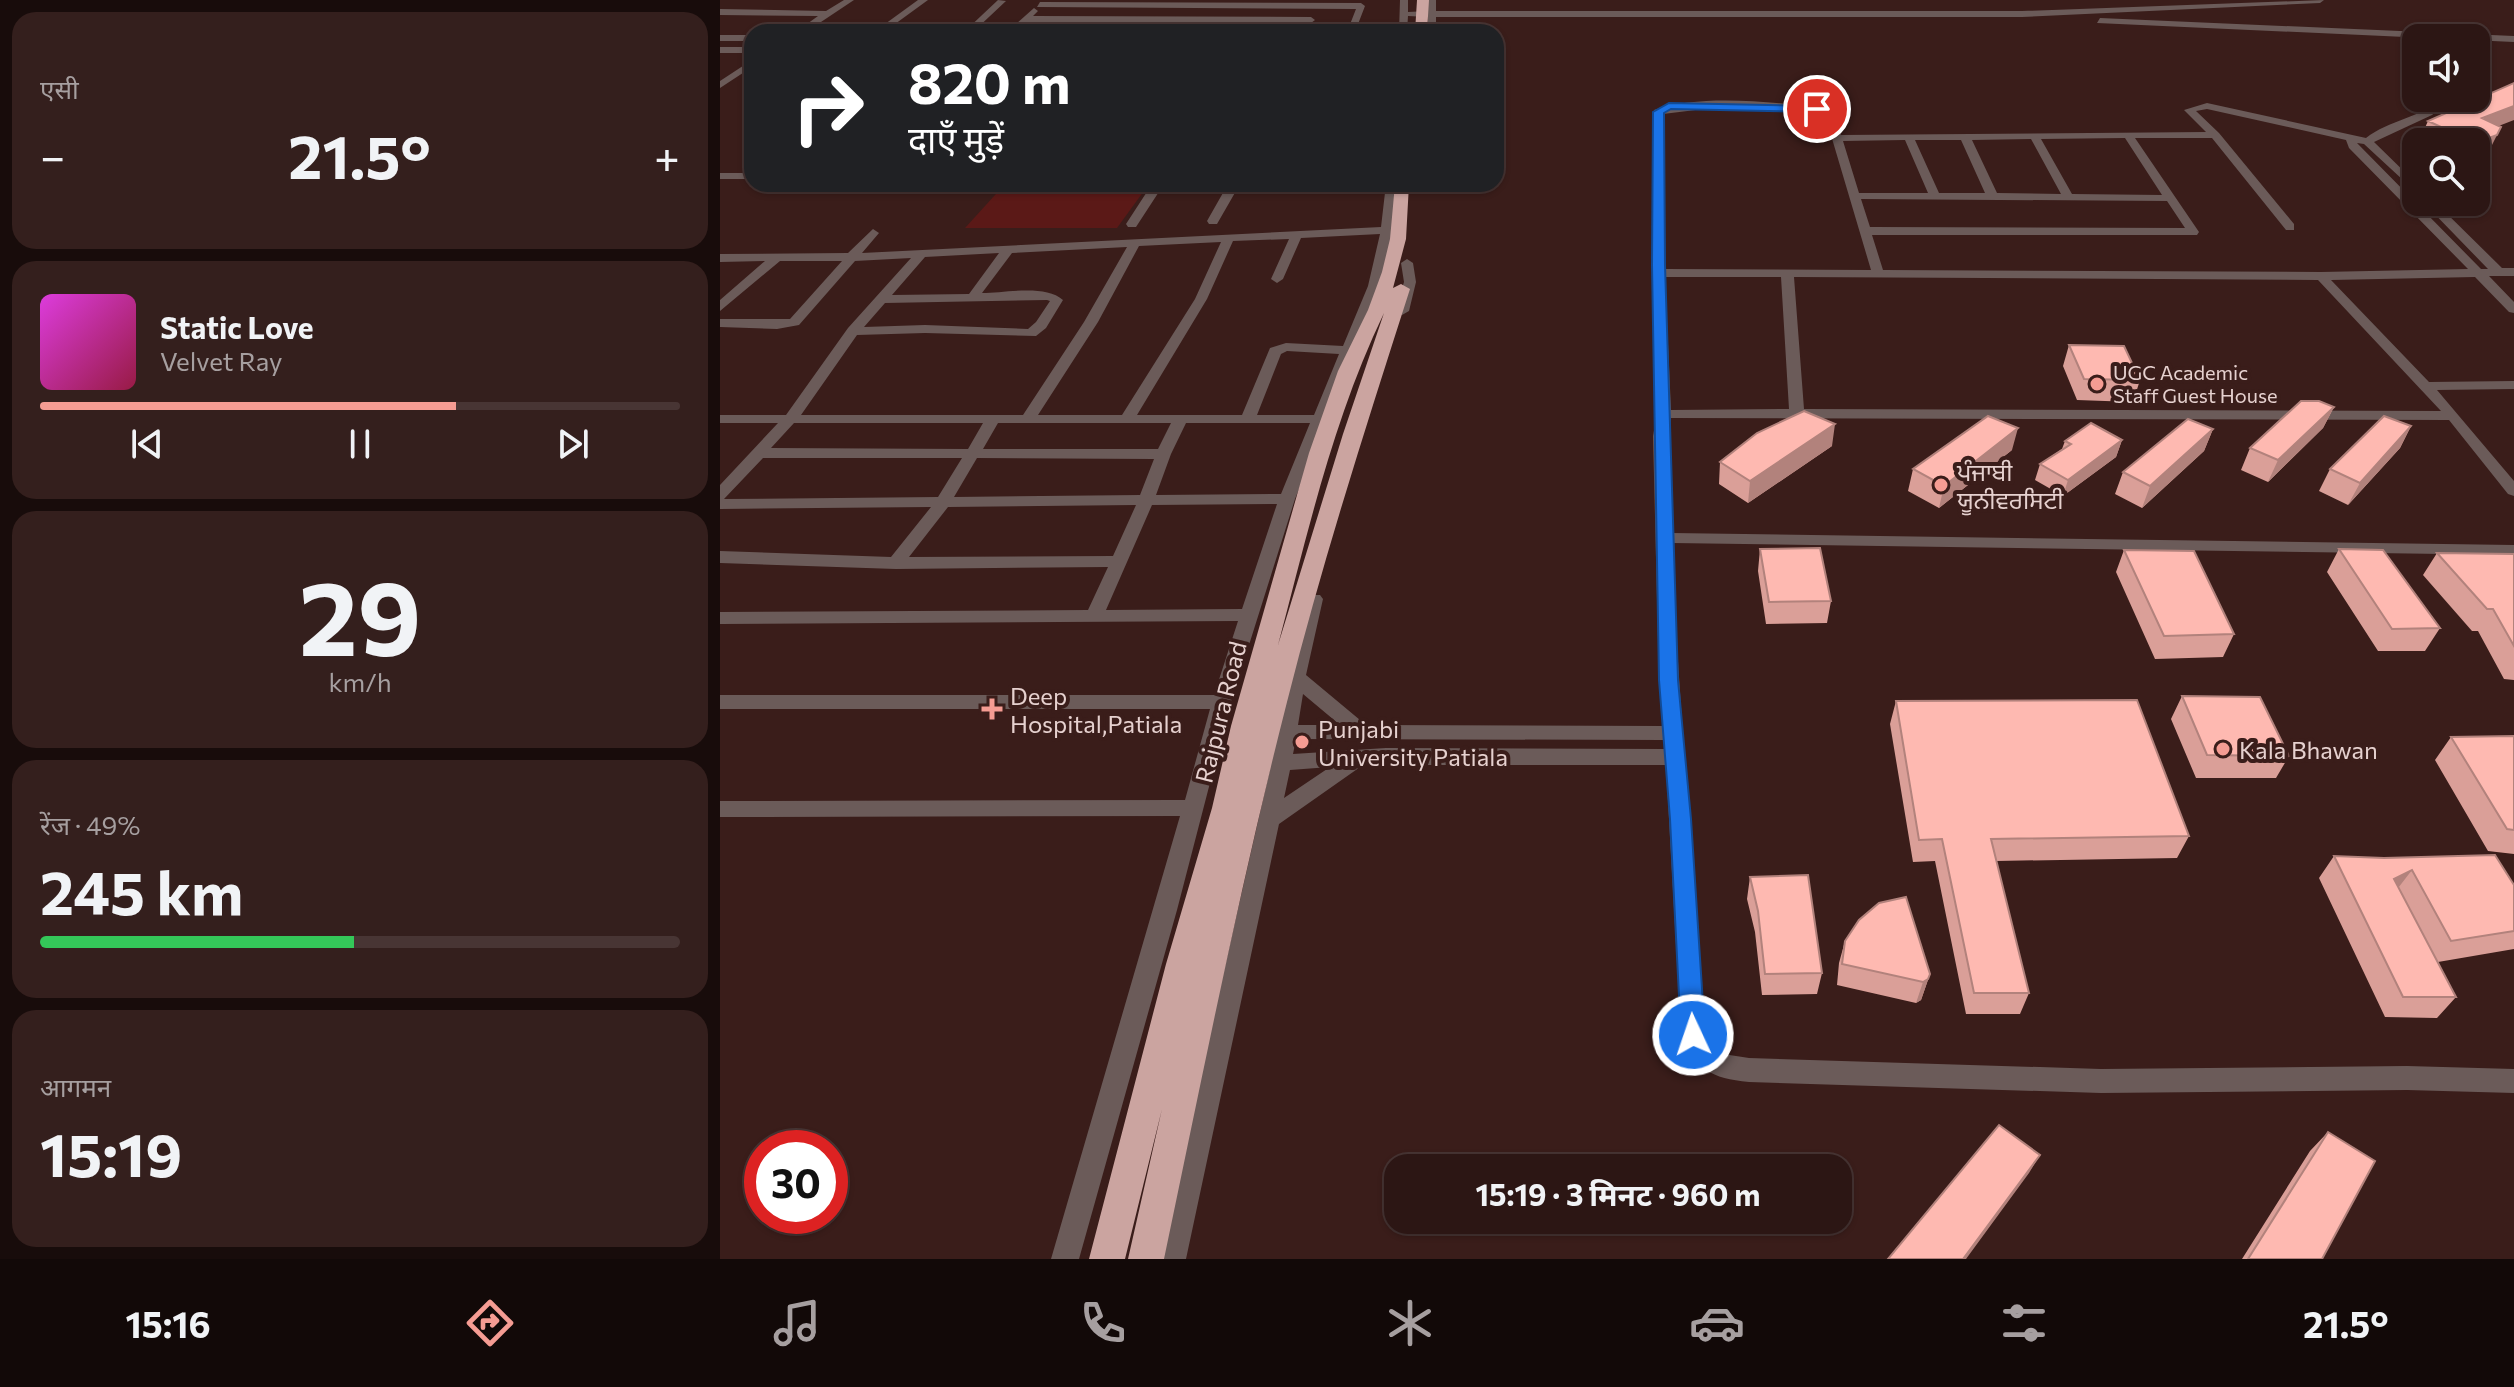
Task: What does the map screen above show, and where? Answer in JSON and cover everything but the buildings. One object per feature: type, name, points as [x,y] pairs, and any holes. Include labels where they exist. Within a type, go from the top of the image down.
[{"type":"highway","points":[[1411,0],[1421,14]]},
{"type":"highway","points":[[1421,24],[1423,0]]},
{"type":"highway","points":[[1415,24],[1421,14]]},
{"type":"highway","name":"Rajpura Road","points":[[1107,1259],[1177,979],[1226,808],[1244,726],[1319,453],[1398,239],[1401,192]]},
{"type":"highway","name":"Rajpura Road","points":[[1146,1259],[1204,990],[1274,701],[1407,263],[1413,236],[1414,192]]},
{"type":"street","points":[[812,24],[850,0]]},
{"type":"street","points":[[890,24],[924,0]]},
{"type":"street","points":[[1403,24],[1404,0]]},
{"type":"street","points":[[1421,14],[1432,0]]},
{"type":"street","points":[[2008,0],[2022,14],[2059,19],[2514,37]]},
{"type":"street","points":[[1421,14],[2022,14],[2320,0]]},
{"type":"street","points":[[979,22],[992,10],[1004,5]]},
{"type":"street","points":[[1013,24],[1040,5],[1361,6],[1354,24]]},
{"type":"street","points":[[1056,24],[1076,5]]},
{"type":"street","points":[[1308,24],[1320,5]]},
{"type":"street","points":[[1159,24],[1174,6]]},
{"type":"street","points":[[720,12],[828,14]]},
{"type":"street","points":[[1421,14],[1427,24]]},
{"type":"street","points":[[1023,17],[1311,20]]},
{"type":"street","points":[[979,22],[993,22]]},
{"type":"street","points":[[720,38],[744,38]]},
{"type":"street","points":[[720,50],[744,50]]},
{"type":"street","points":[[720,69],[744,66]]},
{"type":"street","points":[[720,85],[744,68]]},
{"type":"street","points":[[1878,274],[1829,113],[1817,109],[1694,106],[1660,109],[1659,273],[1664,538],[1672,733],[1693,1035],[1701,1055],[1723,1067],[2101,1081],[2407,1078],[2514,1081]]},
{"type":"street","points":[[2290,227],[2189,108],[2215,107],[2368,142],[2402,175]]},
{"type":"street","points":[[2350,138],[2417,112]]},
{"type":"street","points":[[2368,142],[2378,134],[2431,112]]},
{"type":"street","points":[[2034,135],[2068,197]]},
{"type":"street","points":[[1865,231],[2193,232],[2128,135]]},
{"type":"street","points":[[1837,138],[2215,135]]},
{"type":"street","points":[[1965,136],[1992,196]]},
{"type":"street","points":[[1909,138],[1935,197]]},
{"type":"street","points":[[2350,138],[2353,146],[2514,309]]},
{"type":"street","points":[[739,176],[744,172]]},
{"type":"street","points":[[720,176],[744,176]]},
{"type":"street","points":[[1132,224],[1153,192]]},
{"type":"street","points":[[1213,221],[1229,192]]},
{"type":"street","points":[[1065,1259],[1194,808],[1212,765],[1221,731],[1221,702],[1249,615],[1317,419],[1346,350],[1376,296],[1391,192]]},
{"type":"street","points":[[1854,196],[2172,198]]},
{"type":"street","points":[[2443,216],[2498,272]]},
{"type":"street","points":[[720,258],[854,257],[1388,230]]},
{"type":"street","points":[[720,323],[777,325],[794,322],[873,233]]},
{"type":"street","points":[[1277,279],[1296,236]]},
{"type":"street","points":[[1128,417],[1201,299],[1228,239]]},
{"type":"street","points":[[1028,418],[1091,322],[1135,243]]},
{"type":"street","points":[[973,297],[1008,250]]},
{"type":"street","points":[[720,495],[790,419],[853,331],[922,253]]},
{"type":"street","points":[[720,307],[775,259]]},
{"type":"street","points":[[1172,1259],[1269,820],[1283,732],[1352,461],[1408,292],[1407,263]]},
{"type":"street","points":[[1659,273],[2321,276],[2514,272]]},
{"type":"street","points":[[1787,273],[1797,414]]},
{"type":"street","points":[[2321,276],[2453,416],[2514,491]]},
{"type":"street","points":[[853,331],[925,329],[1031,333],[1037,331],[1057,300],[1049,296],[879,299]]},
{"type":"street","points":[[1248,419],[1275,351],[1286,347],[1346,350]]},
{"type":"street","points":[[2424,386],[2514,385]]},
{"type":"street","points":[[1664,414],[2453,416]]},
{"type":"street","points":[[720,419],[1317,419]]},
{"type":"street","points":[[1095,615],[1146,501],[1163,454],[1181,419]]},
{"type":"street","points":[[896,563],[943,502],[993,420]]},
{"type":"street","points":[[757,453],[1163,454]]},
{"type":"street","points":[[720,504],[1287,499]]},
{"type":"street","points":[[1664,538],[2514,550]]},
{"type":"street","points":[[720,557],[896,563],[1119,561]]},
{"type":"street","points":[[720,618],[1249,615]]},
{"type":"street","points":[[1296,677],[1365,732]]},
{"type":"street","points":[[720,702],[1221,702]]},
{"type":"street","points":[[1283,732],[1672,733]]},
{"type":"street","points":[[1269,820],[1359,758],[1365,732]]},
{"type":"street","points":[[1278,763],[1359,758],[1675,757]]},
{"type":"street","points":[[720,809],[1194,808]]},
{"type":"shaded area","points":[[998,192],[1143,192],[1117,228],[965,228]]},
{"type":"place","name":"UGC Academic Staff Guest House","points":[[2097,384]]},
{"type":"place","name":"ਪੰਜਾਬੀ ਯੂਨੀਵਰਸਿਟੀ","points":[[1941,485]]},
{"type":"place","name":"Deep Hospital,Patiala","points":[[992,709]]},
{"type":"place","name":"Punjabi University Patiala","points":[[1302,742]]},
{"type":"place","name":"Kala Bhawan","points":[[2223,749]]},
{"type":"route","points":[[1693,1035],[1681,819],[1668,680],[1661,436],[1664,414],[1658,265],[1658,112],[1669,106],[1817,109]]}]
